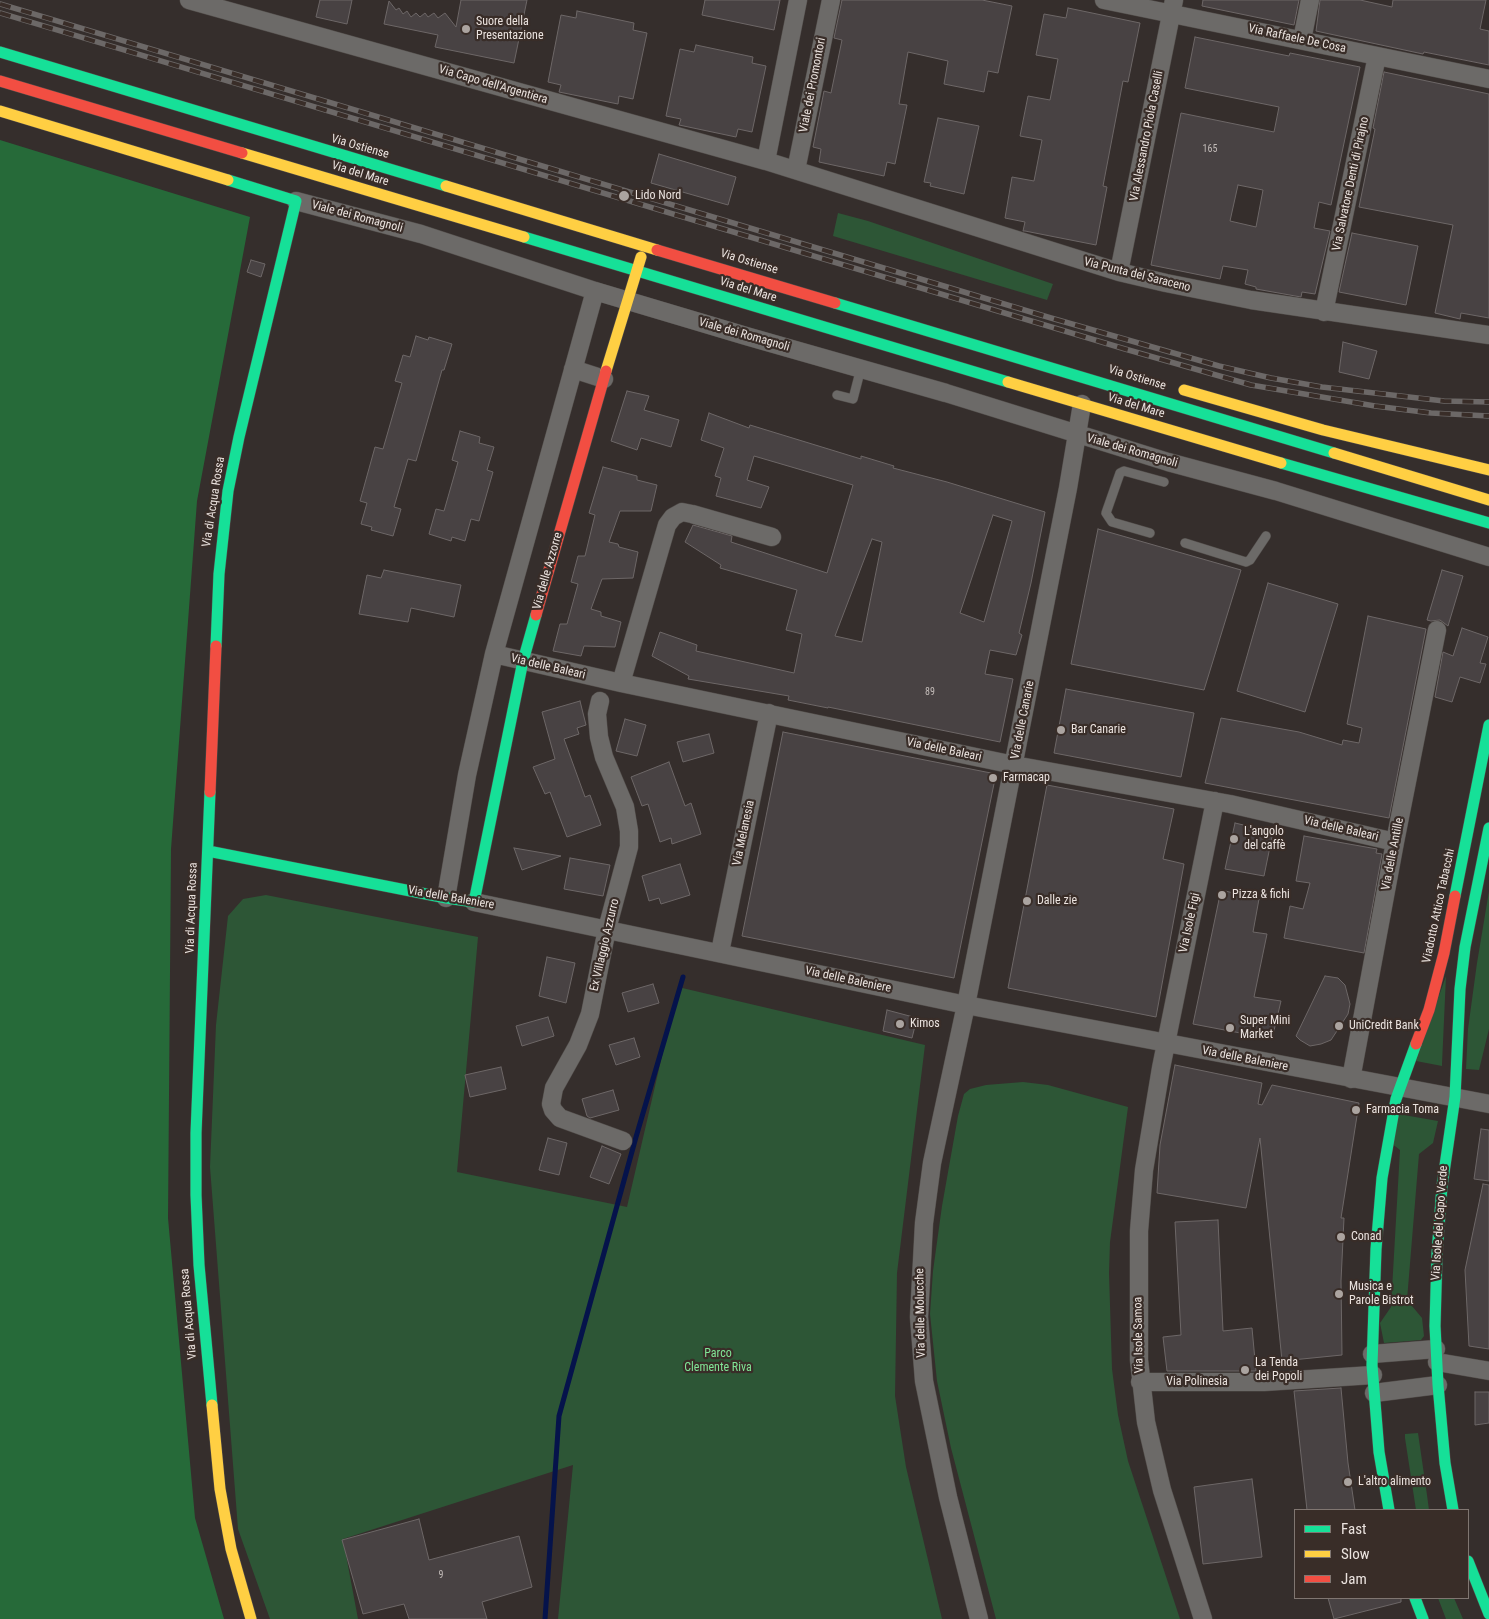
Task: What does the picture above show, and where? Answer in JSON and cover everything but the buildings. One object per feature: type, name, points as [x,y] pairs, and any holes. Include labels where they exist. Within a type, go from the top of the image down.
[{"type":"street","name":"Via Capo dell'Argentiera","points":[[189,0],[796,170]]},
{"type":"street","points":[[766,161],[798,0]]},
{"type":"street","name":"Viale dei Promontori","points":[[796,170],[830,0]]},
{"type":"street","name":"Via Raffaele De Cosa","points":[[1104,0],[1173,6],[1302,40],[1489,79]]},
{"type":"street","points":[[1302,40],[1310,0]]},
{"type":"street","name":"Via Alessandro Piola Caselli","points":[[1119,272],[1173,6]]},
{"type":"street","name":"Via Ostiense","points":[[0,52],[339,155],[644,244],[1063,370],[1489,500]]},
{"type":"street","name":"Via Salvatore Denti di Pirajno","points":[[1324,312],[1377,56]]},
{"type":"street","name":"Via del Mare","points":[[0,81],[1082,404],[1489,523]]},
{"type":"street","name":"Viale dei Romagnoli","points":[[0,111],[296,201],[421,234],[595,291],[861,368],[1168,462],[1276,491],[1489,557]]},
{"type":"street","name":"Via Punta del Saraceno","points":[[796,170],[1076,260],[1119,272],[1220,294],[1324,312],[1489,335]]},
{"type":"street","name":"Via di Acqua Rossa","points":[[251,1619],[231,1549],[220,1489],[198,1250],[196,1152],[219,569],[225,511],[239,436],[296,201]]},
{"type":"street","name":"Via delle Azzorre","points":[[474,902],[523,661],[644,244]]},
{"type":"street","points":[[446,898],[467,775],[494,654],[595,291]]},
{"type":"street","points":[[573,369],[604,379]]},
{"type":"street","points":[[1063,370],[1109,373]]},
{"type":"street","points":[[1172,386],[1323,430],[1489,470]]},
{"type":"street","points":[[1078,434],[1082,404]]},
{"type":"street","name":"Via delle Canarie","points":[[966,1005],[1078,434]]},
{"type":"street","points":[[620,683],[668,525],[673,517],[682,512],[692,514],[772,537]]},
{"type":"street","name":"Via delle Antille","points":[[1351,1079],[1437,630]]},
{"type":"street","name":"Via delle Baleari","points":[[494,654],[620,683],[1014,765],[1215,801],[1395,842]]},
{"type":"street","name":"Ex Villaggio Azzurro","points":[[600,701],[597,714],[598,737],[624,807],[630,838],[627,856],[607,929],[588,1020],[578,1045],[554,1088],[551,1104],[553,1110],[560,1118],[622,1141]]},
{"type":"street","name":"Via Melanesia","points":[[720,952],[769,713]]},
{"type":"street","name":"Viadotto Attico Tabacchi","points":[[1399,1087],[1429,1010],[1447,942],[1489,726]]},
{"type":"street","name":"Via Isole Figi","points":[[1165,1044],[1215,801]]},
{"type":"street","points":[[1455,1097],[1457,1017],[1465,947],[1489,828]]},
{"type":"street","name":"Via delle Baleniere","points":[[208,851],[607,929],[966,1005],[1489,1104]]},
{"type":"street","name":"Via delle Molucche","points":[[966,1005],[932,1162],[924,1223],[919,1317],[921,1356],[928,1400],[948,1497],[979,1619]]},
{"type":"street","name":"Via Isole Samoa","points":[[1165,1044],[1141,1195],[1138,1340],[1140,1382],[1157,1473],[1203,1619]]},
{"type":"street","points":[[1389,1509],[1381,1464],[1372,1354],[1380,1196],[1386,1146],[1399,1087]]},
{"type":"street","name":"Via Isole del Capo Verde","points":[[1454,1509],[1444,1464],[1438,1385],[1436,1286],[1439,1224],[1445,1163],[1455,1097]]},
{"type":"street","points":[[1372,1354],[1437,1355],[1489,1371]]},
{"type":"street","name":"Via Polinesia","points":[[1140,1382],[1373,1384]]},
{"type":"street","points":[[1373,1384],[1438,1385]]},
{"type":"street","points":[[1469,1564],[1489,1614]]},
{"type":"street","points":[[1415,1599],[1423,1619]]},
{"type":"lane","points":[[837,395],[853,399],[861,368]]},
{"type":"lane","points":[[1150,533],[1112,522],[1106,513],[1120,473],[1124,471],[1164,482]]},
{"type":"lane","points":[[1185,543],[1246,562],[1250,560],[1266,536]]},
{"type":"green space","points":[[0,140],[250,217],[197,501],[171,849],[168,1218],[195,1518],[224,1619],[0,1619]]},
{"type":"green space","points":[[838,213],[868,221],[1053,284],[1047,300],[833,236]]},
{"type":"green space","points":[[1489,891],[1489,1029],[1479,1070],[1466,1069],[1468,1029]]},
{"type":"green space","name":"Parco Clemente Riva","points":[[266,895],[478,937],[457,1172],[627,1207],[678,987],[925,1045],[897,1273],[895,1396],[906,1467],[942,1619],[558,1619],[573,1465],[343,1539],[358,1619],[270,1619],[238,1529],[210,1167],[216,1025],[228,916],[243,899]]},
{"type":"green space","points":[[1446,976],[1442,1066],[1416,1061]]},
{"type":"green space","points":[[1023,1082],[1048,1085],[1128,1107],[1110,1242],[1112,1369],[1118,1415],[1128,1461],[1180,1619],[996,1619],[951,1448],[937,1381],[930,1314],[933,1271],[942,1206],[958,1116],[964,1094],[970,1089],[986,1085]]},
{"type":"green space","points":[[1398,1114],[1438,1121],[1433,1143],[1419,1154],[1407,1300],[1422,1318],[1424,1336],[1421,1340],[1384,1343],[1380,1323],[1391,1307],[1400,1150],[1391,1143]]},
{"type":"green space","points":[[1418,1433],[1429,1509],[1416,1509],[1405,1434]]},
{"type":"green space","points":[[1438,1599],[1454,1599],[1463,1619],[1446,1619]]},
{"type":"waterway","points":[[545,1619],[559,1416],[636,1137],[683,977]]},
{"type":"railway","points":[[0,4],[1051,318],[1219,366],[1322,387],[1444,401],[1489,402]]},
{"type":"railway","points":[[0,13],[1251,385],[1375,406],[1431,413],[1489,416]]},
{"type":"traffic: fast","points":[[0,52],[446,186]]},
{"type":"traffic: fast","points":[[216,646],[219,574],[228,491],[239,437],[296,201],[228,180]]},
{"type":"traffic: fast","points":[[524,237],[1008,382]]},
{"type":"traffic: fast","points":[[835,303],[1334,453]]},
{"type":"traffic: fast","points":[[1281,463],[1489,523]]},
{"type":"traffic: fast","points":[[208,851],[474,902],[523,661],[536,615]]},
{"type":"traffic: fast","points":[[1455,896],[1489,725]]},
{"type":"traffic: fast","points":[[210,792],[196,1133],[196,1195],[199,1265],[212,1405]]},
{"type":"traffic: fast","points":[[1453,1509],[1445,1463],[1438,1385],[1435,1326],[1437,1254],[1442,1186],[1455,1097],[1460,989],[1465,947],[1489,828]]},
{"type":"traffic: fast","points":[[1389,1509],[1379,1452],[1372,1365],[1376,1249],[1382,1178],[1396,1099],[1416,1044]]},
{"type":"traffic: fast","points":[[1469,1564],[1489,1614]]},
{"type":"traffic: fast","points":[[1415,1599],[1423,1619]]},
{"type":"traffic: slow","points":[[0,111],[228,180]]},
{"type":"traffic: slow","points":[[242,153],[524,237]]},
{"type":"traffic: slow","points":[[446,186],[657,250]]},
{"type":"traffic: slow","points":[[606,371],[641,257]]},
{"type":"traffic: slow","points":[[1008,382],[1281,463]]},
{"type":"traffic: slow","points":[[1184,390],[1323,430],[1489,470]]},
{"type":"traffic: slow","points":[[1334,453],[1489,500]]},
{"type":"traffic: slow","points":[[212,1405],[220,1489],[231,1549],[251,1619]]},
{"type":"traffic: jam","points":[[0,81],[242,153]]},
{"type":"traffic: jam","points":[[657,250],[835,303]]},
{"type":"traffic: jam","points":[[536,615],[606,371]]},
{"type":"traffic: jam","points":[[210,792],[216,646]]},
{"type":"traffic: jam","points":[[1416,1044],[1429,1010],[1444,953],[1455,896]]},
{"type":"place","name":"Suore della Presentazione","points":[[466,29]]},
{"type":"place","name":"Lido Nord","points":[[624,196]]},
{"type":"place","name":"Bar Canarie","points":[[1061,730]]},
{"type":"place","name":"Farmacap","points":[[993,778]]},
{"type":"place","name":"L'angolo del caffè","points":[[1234,839]]},
{"type":"place","name":"Pizza & fichi","points":[[1222,895]]},
{"type":"place","name":"Dalle zie","points":[[1027,901]]},
{"type":"place","name":"Kimos","points":[[900,1024]]},
{"type":"place","name":"UniCredit Bank","points":[[1339,1026]]},
{"type":"place","name":"Super Mini Market","points":[[1230,1028]]},
{"type":"place","name":"Farmacia Toma","points":[[1356,1110]]},
{"type":"place","name":"Conad","points":[[1341,1237]]},
{"type":"place","name":"Musica e Parole Bistrot","points":[[1339,1294]]},
{"type":"place","name":"La Tenda dei Popoli","points":[[1245,1370]]},
{"type":"place","name":"L'altro alimento","points":[[1348,1482]]}]
